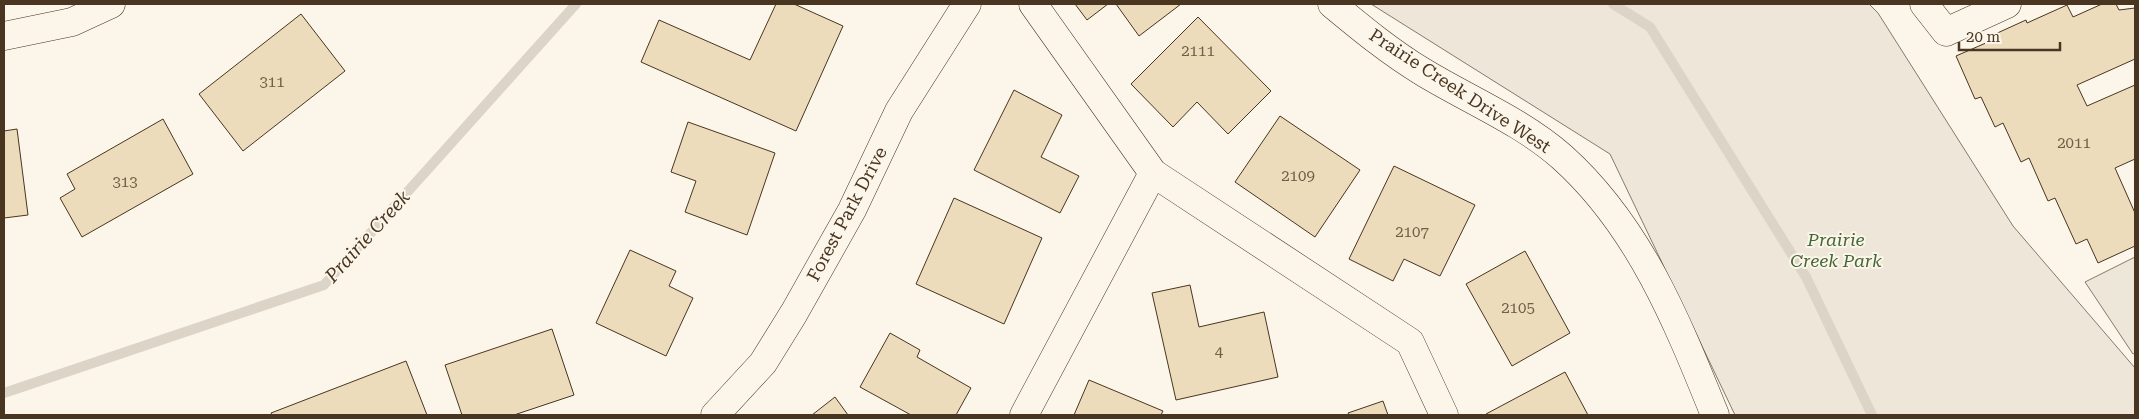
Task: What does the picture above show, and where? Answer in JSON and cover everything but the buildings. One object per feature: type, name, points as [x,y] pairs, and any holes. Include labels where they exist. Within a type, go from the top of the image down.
[{"type":"street","points":[[4,36],[72,22],[111,4]]},
{"type":"street","name":"Forest Park Drive","points":[[715,415],[763,363],[794,313],[852,210],[899,112],[967,4]]},
{"type":"street","points":[[1033,4],[1153,173],[1410,342],[1444,415]]},
{"type":"street","name":"Prairie Creek Drive West","points":[[1332,4],[1373,38],[1422,72],[1520,127],[1561,156],[1599,193],[1628,232],[1657,281],[1715,415]]},
{"type":"street","points":[[1924,4],[1946,32],[2007,4]]},
{"type":"street","points":[[1024,415],[1153,173]]},
{"type":"green space","name":"Prairie Creek Park","points":[[1371,4],[1869,4],[1878,13],[2013,226],[2135,368],[2135,415],[1735,415],[1610,154]]},
{"type":"shaded area","points":[[2135,257],[2135,353],[2133,354],[2085,282]]},
{"type":"waterway","name":"Prairie Creek","points":[[4,393],[324,285],[576,4]]},
{"type":"waterway","points":[[1613,4],[1650,27],[1806,277],[1872,415]]}]
